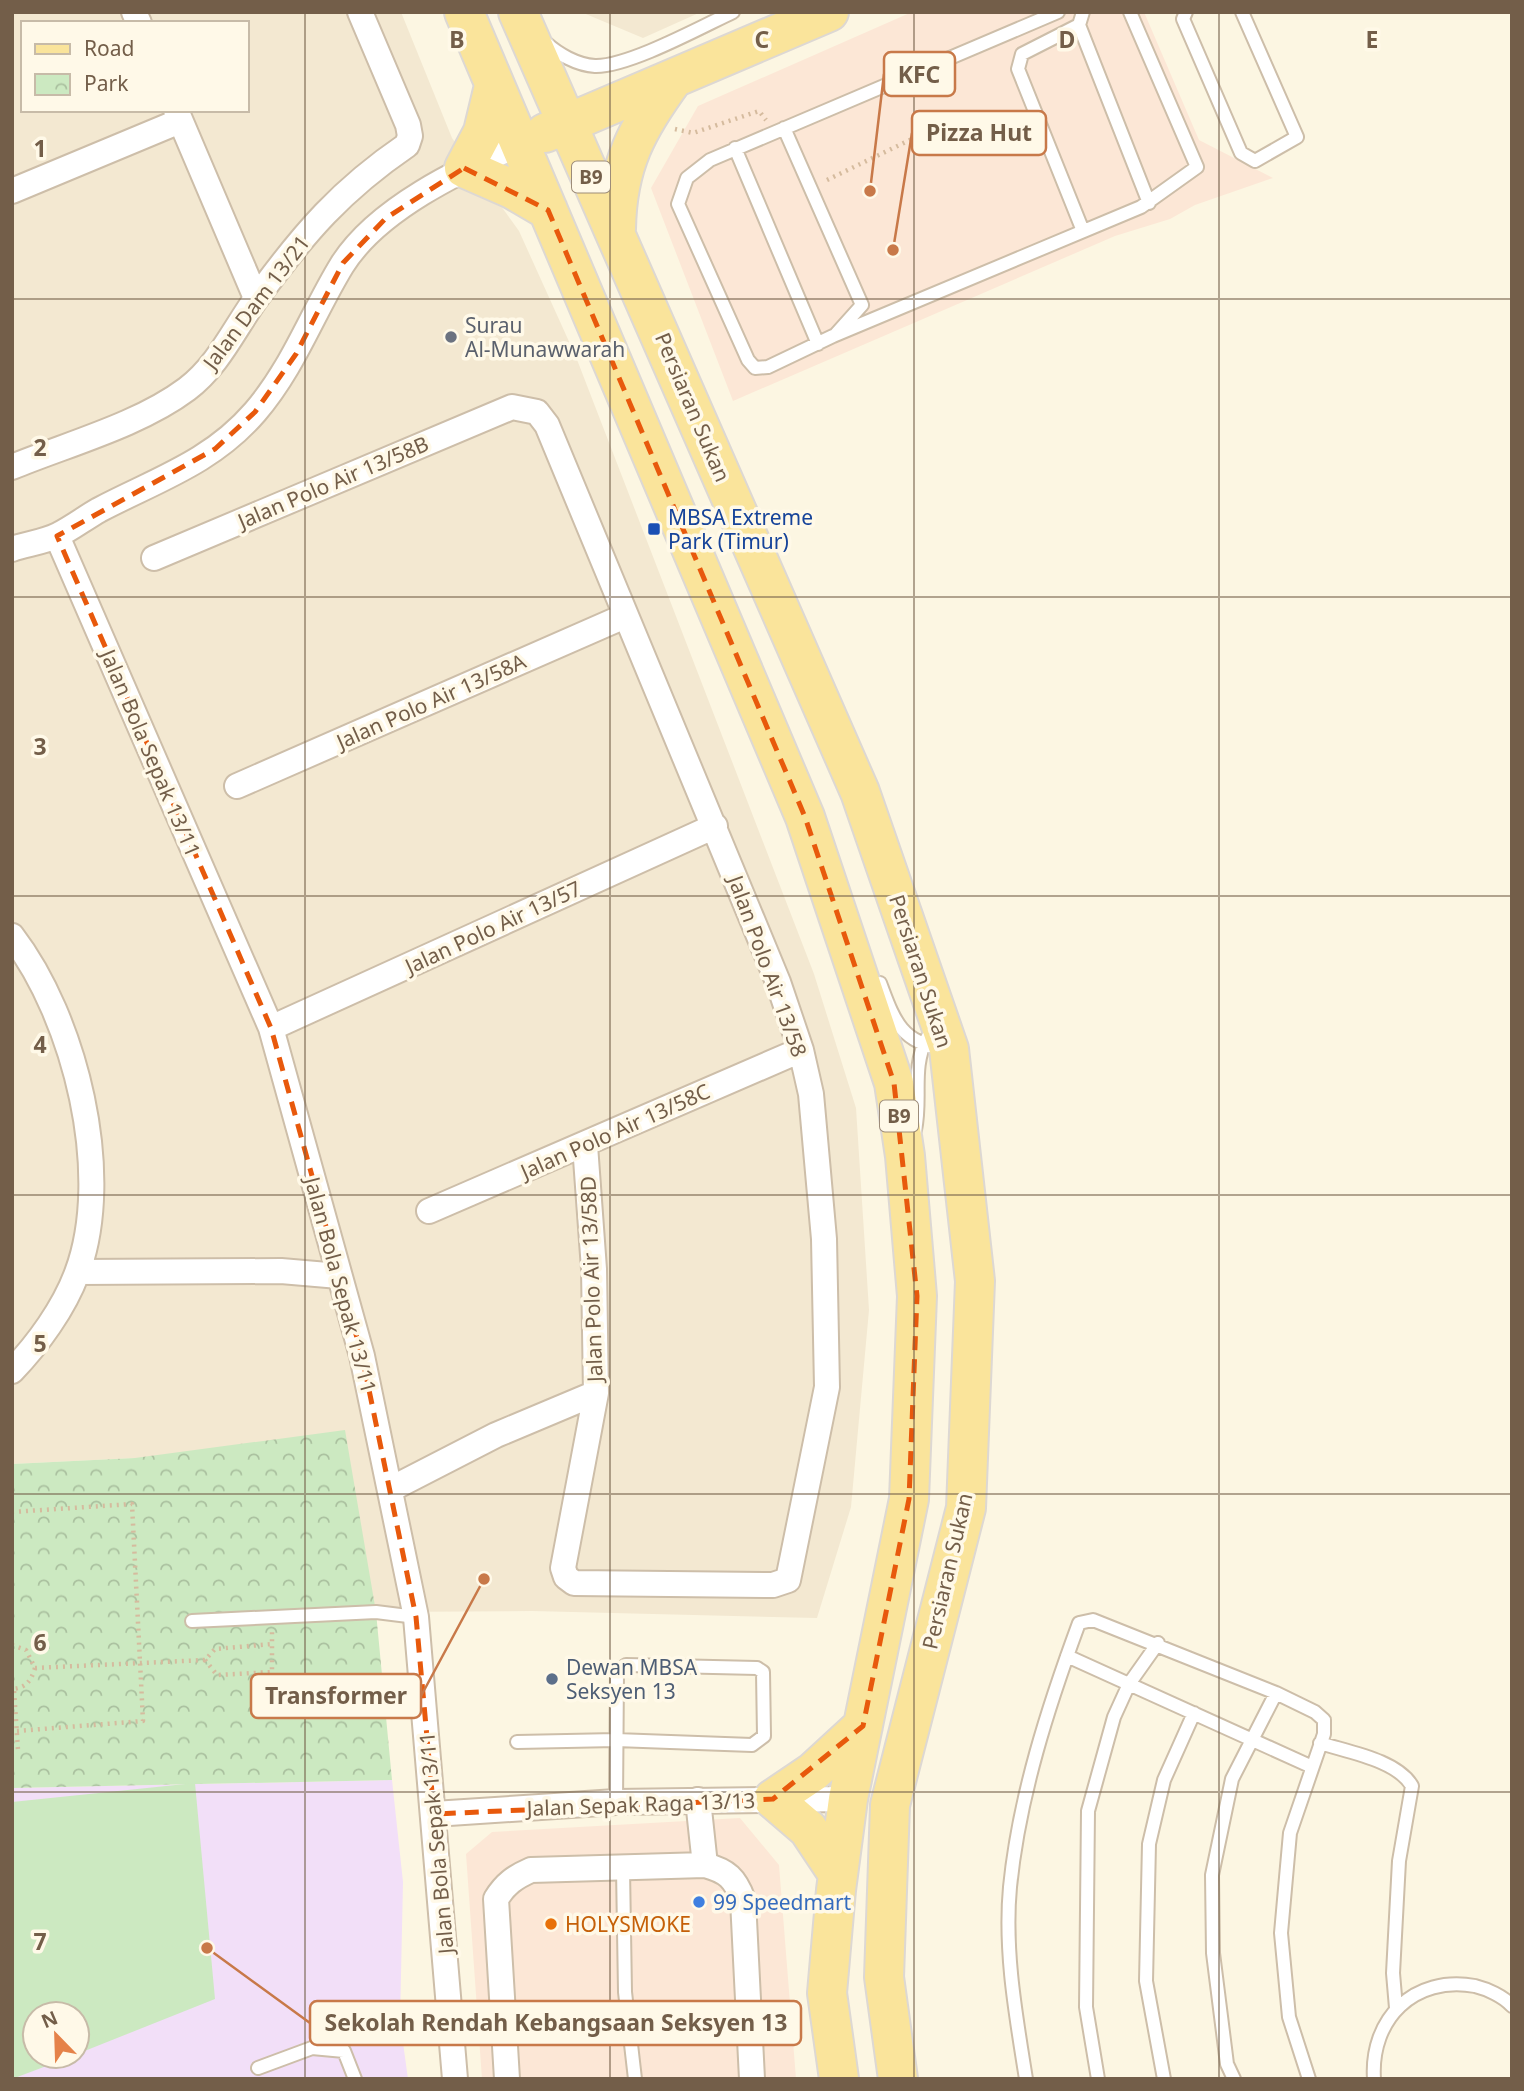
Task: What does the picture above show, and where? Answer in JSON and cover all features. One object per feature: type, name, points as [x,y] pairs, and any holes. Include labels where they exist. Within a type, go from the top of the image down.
[{"type":"main road","name":"B9","points":[[464,12],[805,817],[894,1083],[905,1156],[917,1296],[909,1499],[848,1799],[838,1874],[827,1993],[839,2079]]},
{"type":"main road","points":[[520,144],[830,12]]},
{"type":"main road","name":"Persiaran Sukan","points":[[520,17],[616,230],[860,792],[937,1038],[975,1281],[967,1508],[890,1805],[884,1977],[898,2079]]},
{"type":"main road","points":[[616,230],[617,194],[625,159],[638,131],[674,78]]},
{"type":"main road","points":[[494,86],[483,132],[464,168],[512,189],[548,210]]},
{"type":"main road","points":[[838,1874],[808,1829],[773,1799],[813,1772],[863,1726]]},
{"type":"main road","points":[[887,1853],[864,1813],[848,1799],[873,1787],[903,1752]]},
{"type":"street","name":"Jalan Dam 13/21","points":[[12,467],[158,408],[189,388],[212,366],[256,298],[334,202],[407,145],[410,136],[408,125],[360,12]]},
{"type":"street","points":[[12,191],[178,115],[256,298]]},
{"type":"street","points":[[12,549],[57,536],[100,510],[160,483],[215,449],[255,412],[290,362],[343,263],[386,218],[464,168],[520,144]]},
{"type":"street","name":"Jalan Polo Air 13/58B","points":[[153,558],[512,407]]},
{"type":"street","name":"Jalan Polo Air 13/58","points":[[512,407],[537,412],[547,425],[778,982],[801,1050],[811,1094],[824,1239],[827,1387],[788,1580],[773,1585],[574,1583],[566,1577]]},
{"type":"street","name":"Jalan Bola Sepak 13/11","points":[[57,536],[271,1028],[362,1356],[416,1616],[455,2079]]},
{"type":"street","name":"Jalan Polo Air 13/58A","points":[[237,786],[625,616]]},
{"type":"street","name":"Jalan Polo Air 13/57","points":[[271,1028],[715,826]]},
{"type":"street","points":[[12,936],[22,949],[51,1008],[73,1064],[91,1143],[90,1213],[78,1272],[57,1312],[12,1371]]},
{"type":"street","name":"Jalan Polo Air 13/58C","points":[[429,1211],[801,1050]]},
{"type":"street","name":"Jalan Polo Air 13/58D","points":[[566,1577],[563,1568],[596,1393],[594,1269],[585,1145]]},
{"type":"street","points":[[78,1272],[281,1270],[339,1276]]},
{"type":"street","points":[[391,1489],[496,1435],[596,1393]]},
{"type":"street","name":"Jalan Sepak Raga 13/13","points":[[434,1814],[616,1802],[848,1799]]},
{"type":"street","points":[[698,1800],[705,1865]]},
{"type":"street","points":[[507,2079],[496,1899],[516,1876],[531,1870],[705,1865],[723,1870],[736,1881],[747,1917],[752,2079]]},
{"type":"lane","points":[[520,17],[556,52],[594,66],[617,63],[733,12]]},
{"type":"lane","points":[[1058,12],[735,148],[710,160],[687,178],[678,204],[748,360],[755,368],[768,367],[833,336],[1149,203],[1197,167],[1130,12]]},
{"type":"lane","points":[[1186,12],[1183,19],[1241,153],[1255,161],[1297,137],[1242,12]]},
{"type":"lane","points":[[1083,231],[1018,69],[1022,54],[1081,18],[1149,203]]},
{"type":"lane","points":[[780,130],[812,190],[862,305],[833,336]]},
{"type":"lane","points":[[735,148],[818,344]]},
{"type":"lane","points":[[840,920],[864,954]]},
{"type":"lane","points":[[876,974],[897,1025],[937,1038],[916,1075],[919,1114],[905,1156]]},
{"type":"lane","points":[[192,1621],[376,1612],[416,1616]]},
{"type":"lane","points":[[1026,2079],[1012,1984],[1010,1888],[1032,1768],[1079,1623],[1087,1620],[1158,1643],[1276,1692],[1315,1712],[1324,1720],[1320,1743],[1310,1766],[1290,1833],[1281,1933],[1289,2017],[1310,2079]]},
{"type":"lane","points":[[1098,2079],[1086,2007],[1088,1811],[1114,1717],[1129,1684],[1158,1643]]},
{"type":"lane","points":[[1067,1656],[1310,1766]]},
{"type":"lane","points":[[517,1742],[616,1740],[751,1745],[764,1735],[763,1672],[757,1668],[620,1667],[617,1672],[616,1740],[616,1802]]},
{"type":"lane","points":[[1234,2079],[1227,2064],[1213,1953],[1212,1875],[1232,1779],[1276,1692]]},
{"type":"lane","points":[[1164,2079],[1146,1981],[1149,1844],[1164,1780],[1194,1713]]},
{"type":"lane","points":[[1320,1743],[1386,1766],[1406,1776],[1412,1786],[1399,1861],[1393,1973],[1396,2008]]},
{"type":"lane","points":[[623,1869],[625,1992],[635,2079]]},
{"type":"lane","points":[[1374,2079],[1376,2041],[1396,2008],[1430,1987],[1457,1983],[1484,1988],[1512,2006]]},
{"type":"lane","points":[[258,2068],[312,2048],[344,2051],[355,2079]]},
{"type":"path","points":[[668,128],[693,134],[759,111],[780,130]]},
{"type":"path","points":[[812,190],[837,173],[912,139]]},
{"type":"path","points":[[12,1512],[132,1504],[143,1721],[17,1731]]},
{"type":"path","points":[[205,1660],[217,1675],[272,1672],[271,1618]]},
{"type":"path","points":[[35,1668],[205,1660],[215,1649],[272,1644]]},
{"type":"path","points":[[12,1645],[26,1650],[35,1668],[32,1679],[13,1689],[18,1750],[12,1750]]},
{"type":"highlighted area","points":[[464,168],[548,210],[805,817],[894,1083],[917,1296],[909,1499],[863,1726],[773,1799],[434,1814],[416,1617],[362,1356],[271,1028],[57,536],[215,449],[255,412],[296,354],[343,263],[386,218]]},
{"type":"shaded area","points":[[12,12],[401,12],[452,138],[519,231],[576,357],[814,974],[856,1108],[869,1310],[851,1507],[817,1618],[532,1611],[376,1612],[135,1458],[12,1464]]},
{"type":"shaded area","points":[[581,12],[701,12],[643,38]]},
{"type":"shaded area","points":[[912,12],[1144,12],[1199,140],[1273,178],[1195,205],[1170,219],[1115,236],[733,401],[651,188],[698,106]]},
{"type":"shaded area","points":[[392,1780],[403,1882],[400,2021],[408,2079],[12,2079],[12,1788]]},
{"type":"shaded area","points":[[740,1818],[779,1865],[796,2079],[482,2079],[466,1854],[492,1832]]},
{"type":"green space","points":[[345,1430],[376,1612],[392,1780],[12,1788],[12,1464],[135,1458]]},
{"type":"green space","points":[[195,1783],[215,1999],[91,2048],[91,2000],[21,2000],[21,2070],[36,2070],[12,2079],[12,1802]]},
{"type":"place","name":"KFC","points":[[870,191]]},
{"type":"place","name":"Pizza Hut","points":[[893,250]]},
{"type":"place","name":"Surau Al-Munawwarah","points":[[451,337]]},
{"type":"place","name":"MBSA Extreme Park (Timur)","points":[[654,529]]},
{"type":"place","name":"Transformer","points":[[484,1579]]},
{"type":"place","name":"Dewan MBSA Seksyen 13","points":[[552,1679]]},
{"type":"place","name":"99 Speedmart","points":[[699,1902]]},
{"type":"place","name":"HOLYSMOKE","points":[[551,1924]]},
{"type":"place","name":"Sekolah Rendah Kebangsaan Seksyen 13","points":[[207,1948]]}]
